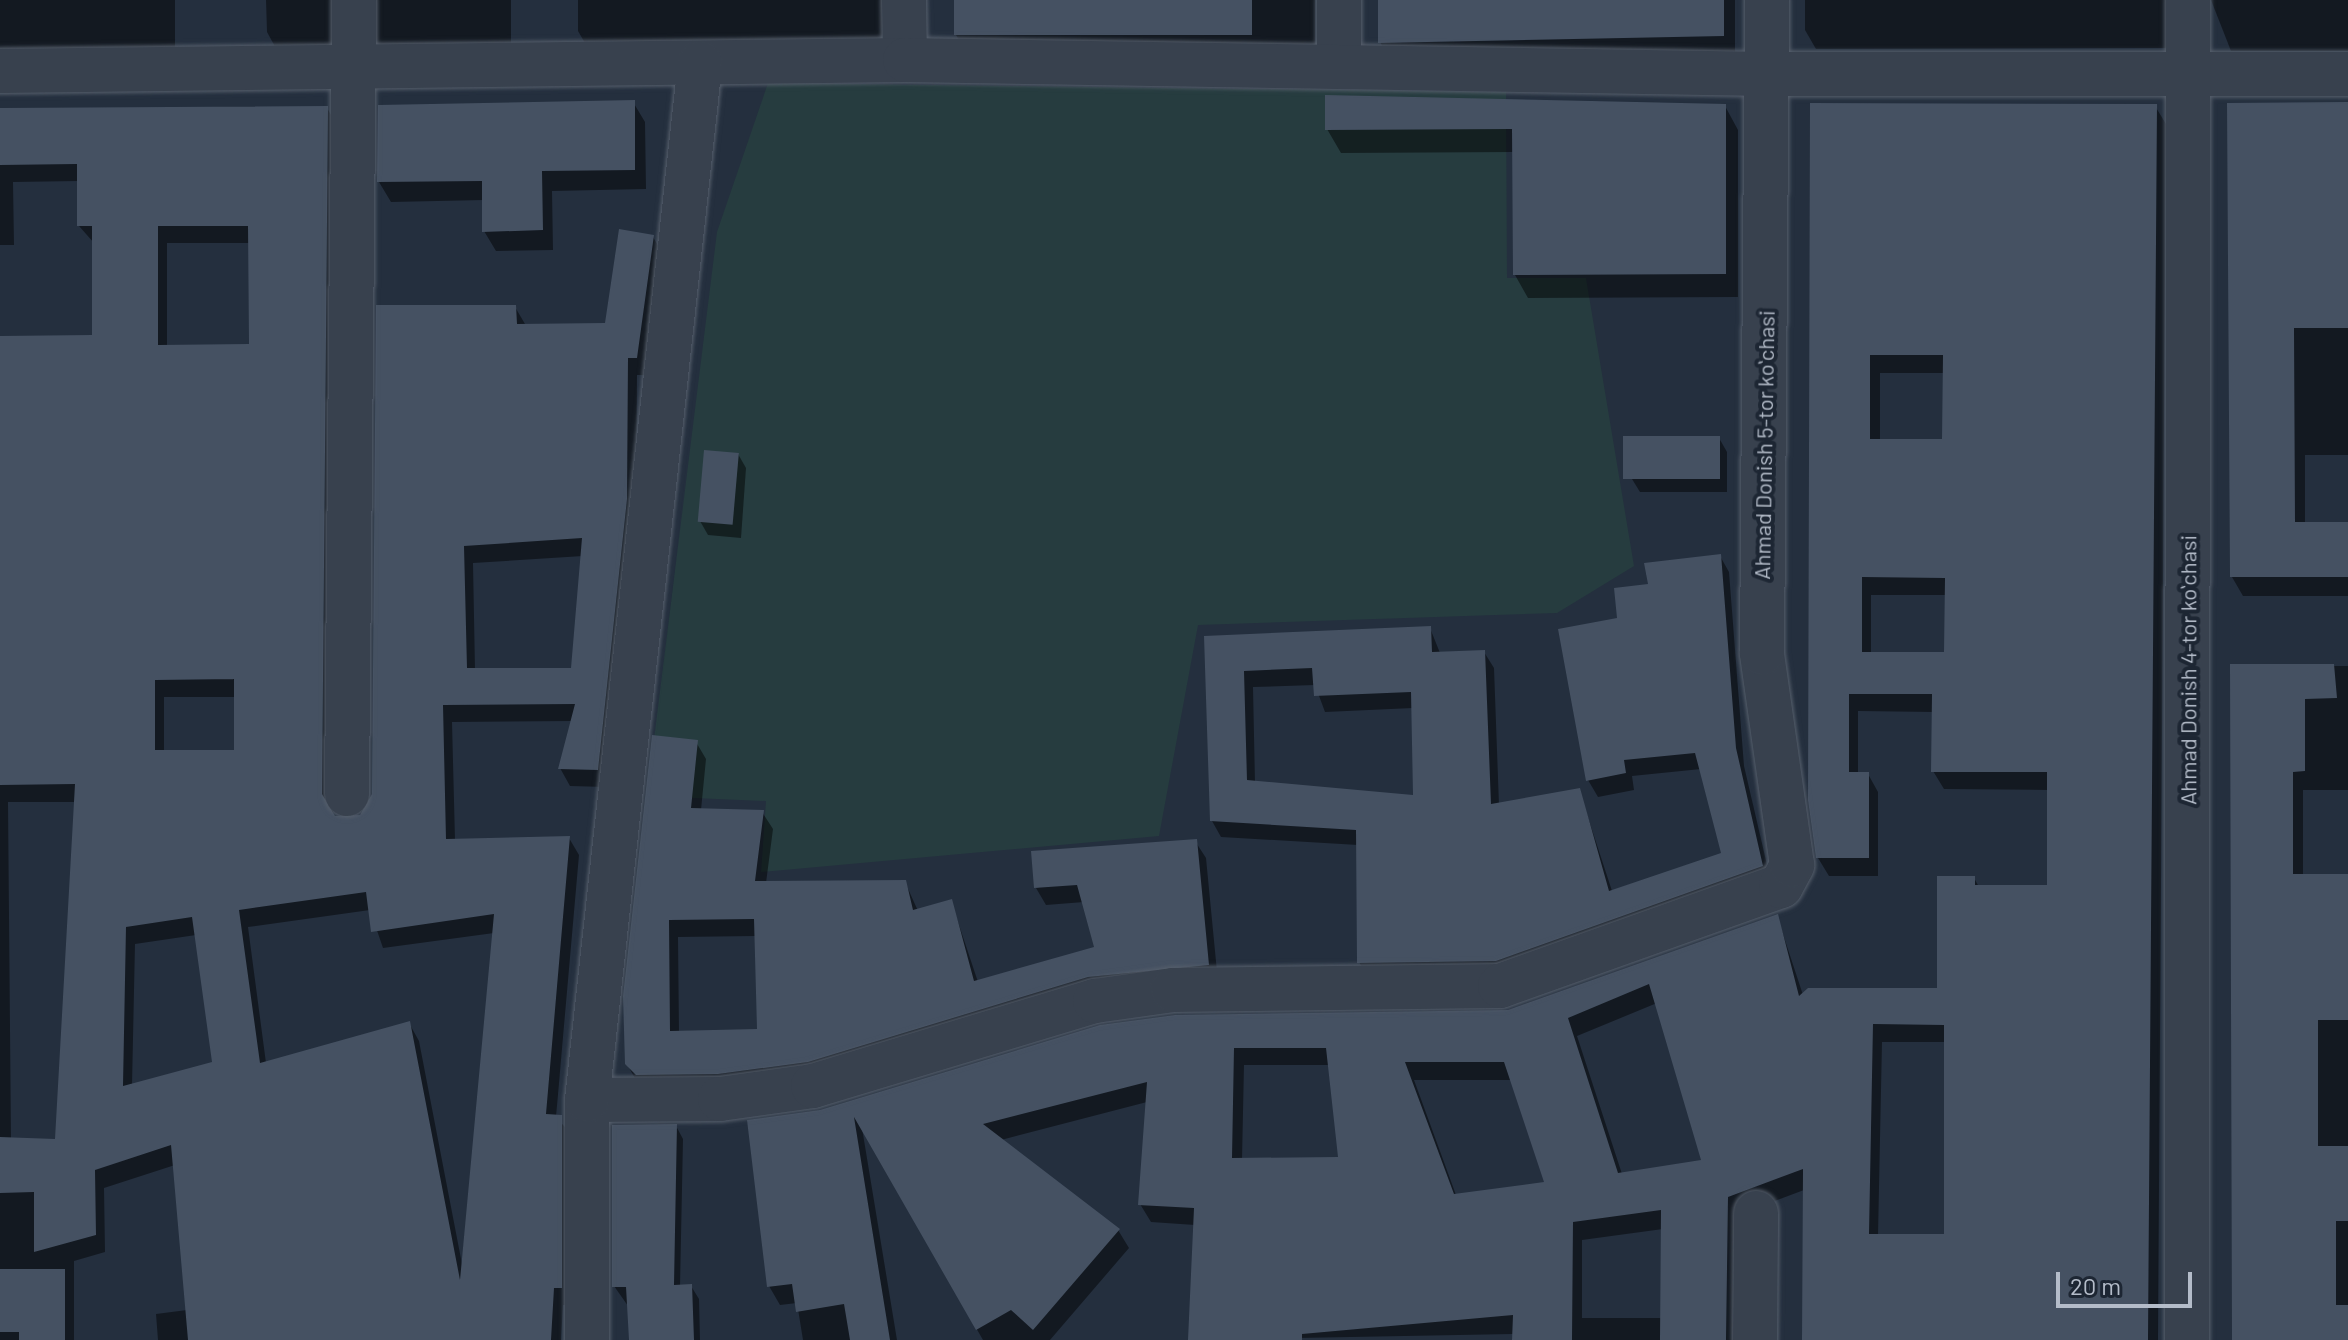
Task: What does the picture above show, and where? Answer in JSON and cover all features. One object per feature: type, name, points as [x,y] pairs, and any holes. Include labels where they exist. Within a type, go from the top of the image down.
[{"type":"street","points":[[347,794],[354,0]]},
{"type":"street","points":[[904,0],[905,60]]},
{"type":"street","points":[[1339,0],[1339,64]]},
{"type":"street","name":"Ahmad Donish 5-tor koʻchasi","points":[[587,1100],[720,1099],[813,1086],[1095,1001],[1173,990],[1500,986],[1781,886],[1792,865],[1762,653],[1767,0]]},
{"type":"street","name":"Ahmad Donish 4-tor koʻchasi","points":[[2187,1340],[2188,0]]},
{"type":"street","points":[[0,71],[905,60],[1339,64],[1768,74],[2348,74]]},
{"type":"street","points":[[587,1340],[587,1100],[700,63]]},
{"type":"street","points":[[1755,1340],[1756,1213]]},
{"type":"green space","points":[[768,83],[1506,92],[1507,278],[1586,278],[1634,566],[1557,613],[1198,625],[1159,836],[761,872],[766,801],[647,796],[717,232]]},
{"type":"building","points":[[954,0],[1252,0],[1252,35],[954,35]]},
{"type":"building","points":[[1378,0],[1724,0],[1724,36],[1378,43]]},
{"type":"building","points":[[1325,95],[1726,104],[1726,274],[1513,275],[1512,129],[1325,130]]},
{"type":"building","points":[[635,100],[635,170],[542,171],[543,230],[482,232],[482,181],[377,182],[378,105]]},
{"type":"building","points":[[2348,102],[2348,328],[2294,328],[2295,522],[2348,522],[2348,577],[2230,577],[2227,103]]},
{"type":"building","points":[[1810,103],[2157,104],[2148,1340],[1802,1340],[1803,1169],[1728,1197],[1726,1340],[1660,1340],[1661,1210],[1573,1222],[1572,1340],[1512,1340],[1513,1315],[1302,1334],[1302,1340],[1188,1340],[1194,1208],[1138,1205],[1147,1082],[983,1124],[1120,1229],[1033,1330],[1011,1310],[976,1330],[854,1117],[890,1340],[850,1340],[844,1304],[796,1312],[792,1284],[767,1287],[747,1120],[820,1110],[1100,1025],[1175,1015],[1508,1010],[1778,914],[1799,996],[1808,988],[1937,988],[1937,876],[1975,876],[1975,885],[2047,885],[2047,772],[1931,772],[1932,694],[1849,694],[1849,772],[1869,772],[1869,858],[1816,858],[1808,800]],"holes":[[[1870,355],[1943,355],[1942,439],[1870,439]],[[1862,577],[1945,578],[1944,652],[1862,652]],[[1649,984],[1701,1160],[1618,1173],[1568,1018]],[[1873,1024],[1944,1025],[1944,1234],[1869,1234]],[[1234,1048],[1326,1048],[1338,1157],[1232,1158]],[[1405,1062],[1504,1062],[1544,1182],[1454,1194]]]},
{"type":"building","points":[[328,106],[322,794],[335,816],[360,815],[372,794],[376,305],[516,305],[517,324],[605,323],[619,229],[654,235],[637,358],[628,358],[627,499],[598,770],[558,769],[575,704],[443,705],[446,839],[570,836],[546,1114],[562,1115],[562,1288],[554,1288],[551,1340],[188,1340],[171,1145],[95,1170],[96,1235],[34,1252],[34,1192],[0,1193],[0,1137],[55,1139],[75,784],[0,785],[0,336],[92,335],[92,226],[77,226],[77,164],[0,165],[0,108]],"holes":[[[158,226],[248,226],[249,344],[158,345]],[[582,538],[571,668],[467,668],[464,546]],[[234,679],[234,750],[155,750],[155,680]],[[366,892],[371,932],[494,914],[460,1280],[410,1021],[260,1063],[239,910]],[[192,917],[212,1062],[123,1086],[126,927]]]},
{"type":"building","points":[[1623,436],[1720,436],[1720,479],[1623,479]]},
{"type":"building","points":[[704,450],[739,453],[733,525],[698,522]]},
{"type":"building","points":[[1721,554],[1736,748],[1763,866],[1496,961],[1357,963],[1356,830],[1210,821],[1204,636],[1431,626],[1432,652],[1485,650],[1491,804],[1580,788],[1609,891],[1721,853],[1695,753],[1624,760],[1626,773],[1586,781],[1558,629],[1617,618],[1614,588],[1648,584],[1644,563]],"holes":[[[1312,668],[1314,696],[1411,692],[1413,795],[1247,780],[1244,671]]]},
{"type":"building","points":[[2230,664],[2334,664],[2337,698],[2305,699],[2305,771],[2293,772],[2293,874],[2348,874],[2348,1020],[2318,1020],[2318,1146],[2348,1146],[2348,1221],[2336,1221],[2336,1305],[2348,1305],[2348,1340],[2232,1340]]},
{"type":"building","points":[[652,735],[698,740],[691,808],[764,810],[755,881],[906,880],[913,910],[952,899],[974,981],[1094,947],[1077,885],[1034,888],[1031,851],[1197,839],[1209,965],[1088,977],[808,1062],[718,1074],[636,1075],[625,1064],[623,996]],"holes":[[[754,919],[757,1029],[670,1031],[669,920]]]},
{"type":"building","points":[[677,1124],[674,1285],[692,1284],[694,1340],[629,1340],[626,1287],[612,1287],[612,1125]]},
{"type":"building","points":[[0,1269],[65,1269],[65,1340],[19,1340],[19,1332],[0,1332]]}]
